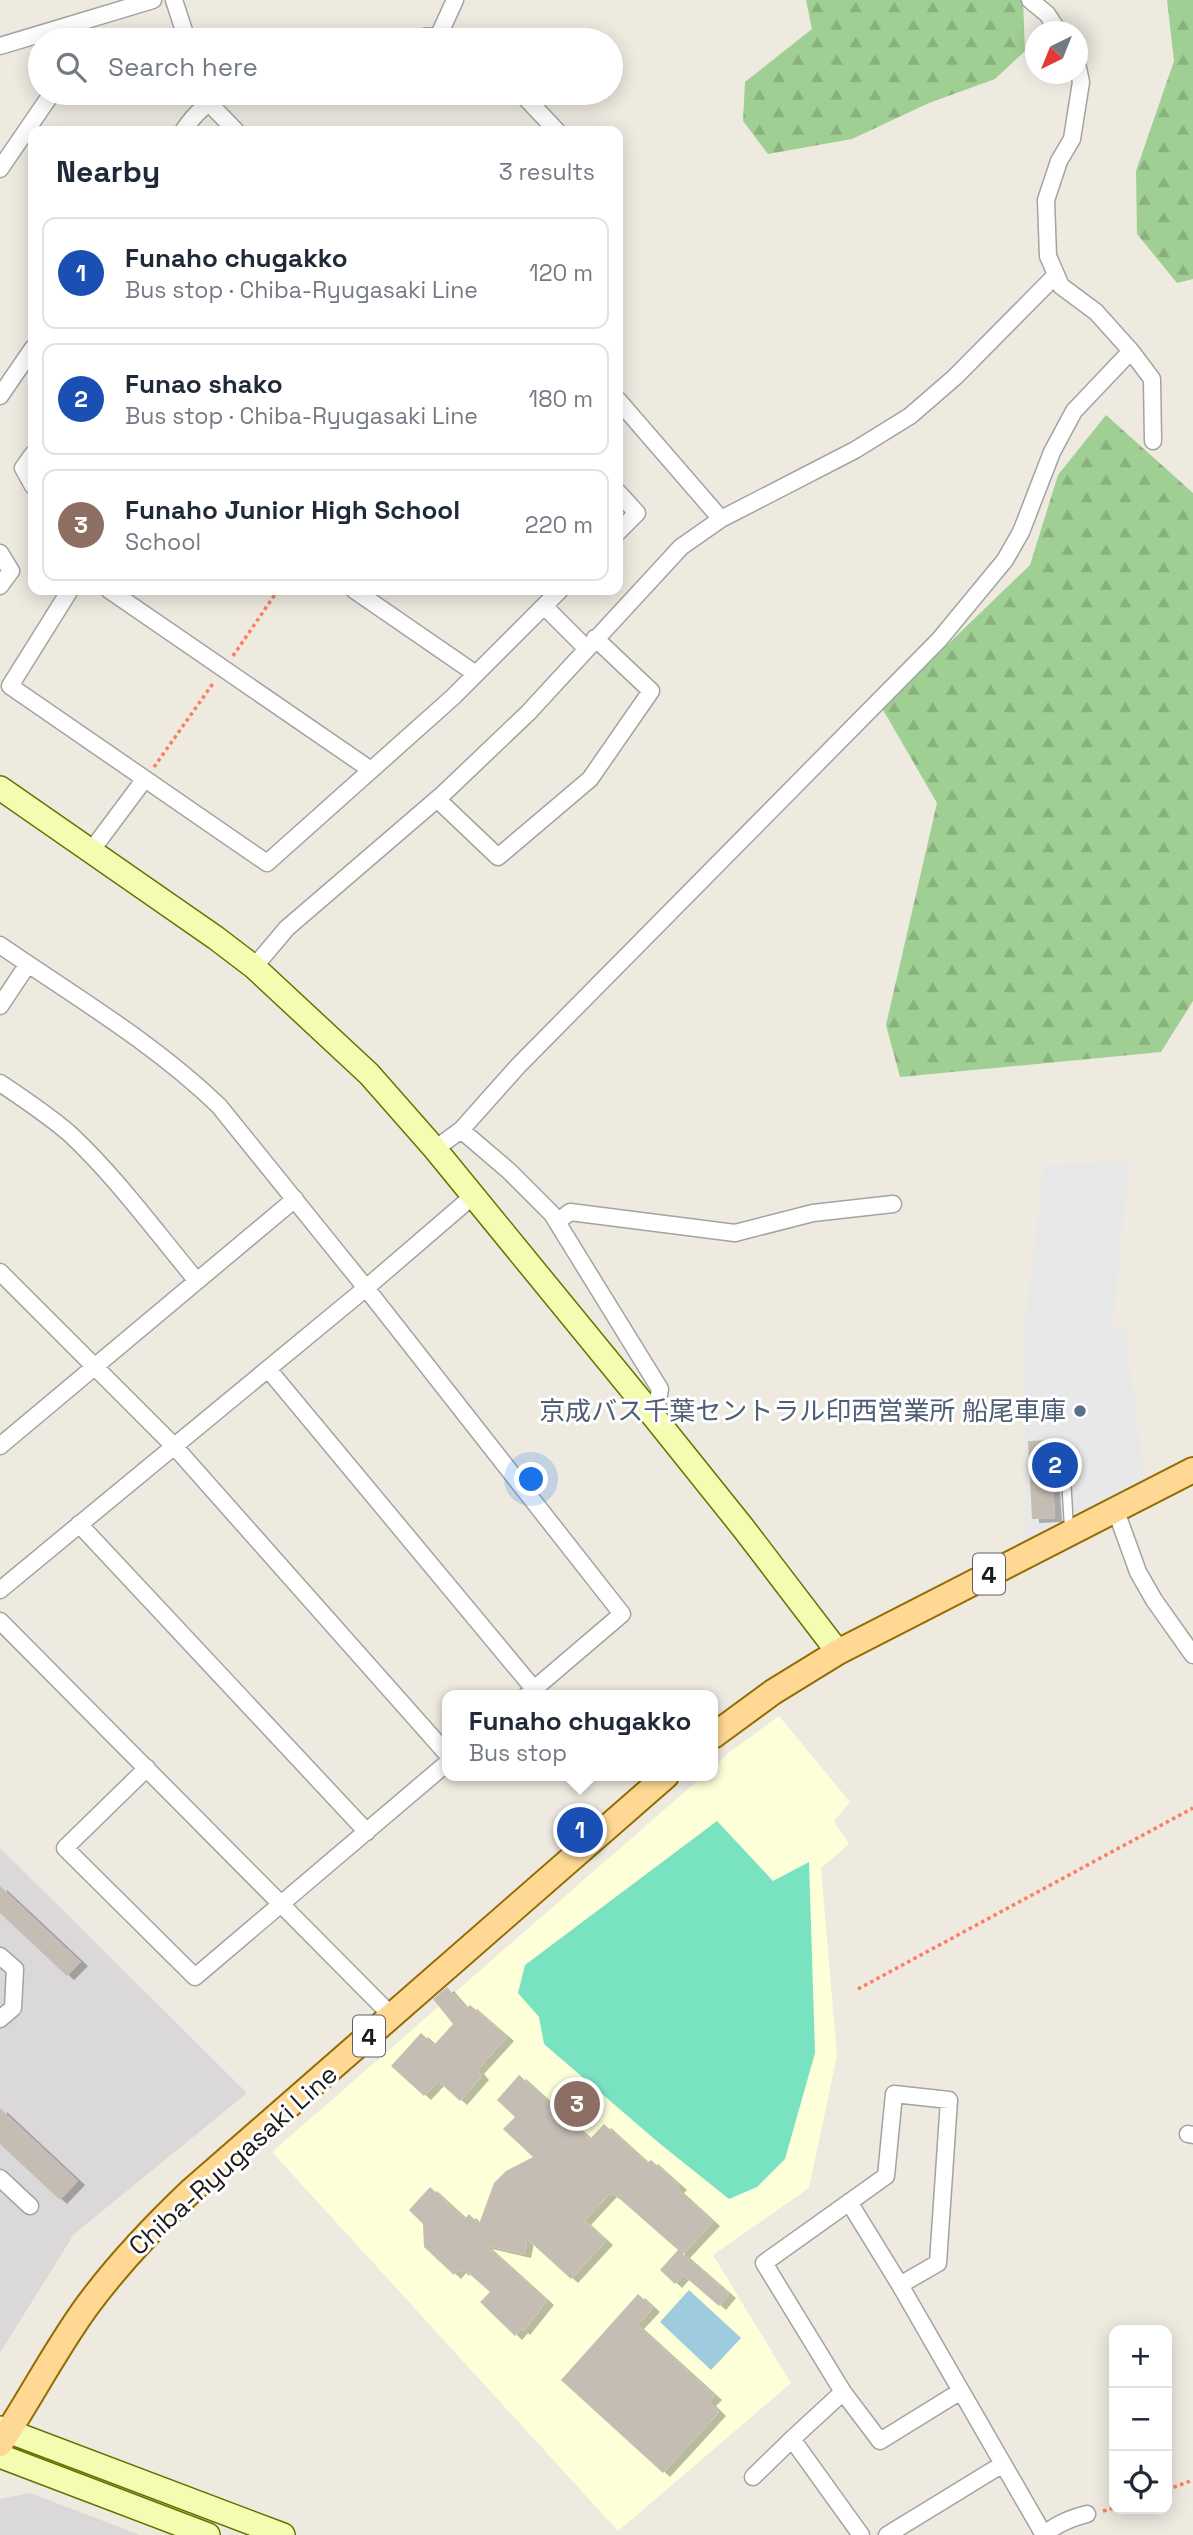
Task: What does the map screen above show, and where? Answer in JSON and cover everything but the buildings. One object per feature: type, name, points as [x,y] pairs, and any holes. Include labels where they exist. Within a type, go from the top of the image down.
[{"type":"main road","name":"4","points":[[718,1733],[772,1692],[838,1653],[1193,1470]]},
{"type":"main road","name":"Chiba-Ryugasaki Line","points":[[3,2434],[85,2309],[151,2229],[202,2181],[660,1781]]},
{"type":"street","points":[[73,28],[153,0]]},
{"type":"street","points":[[174,0],[183,28]]},
{"type":"street","points":[[444,28],[455,0]]},
{"type":"street","points":[[1030,0],[1052,21]]},
{"type":"street","points":[[0,46],[28,40]]},
{"type":"street","points":[[1081,84],[1072,139],[1059,161],[1046,200],[1048,256],[1061,286],[1096,312],[1152,379],[1153,441]]},
{"type":"street","points":[[29,126],[44,105]]},
{"type":"street","points":[[186,126],[200,105]]},
{"type":"street","points":[[213,105],[232,126]]},
{"type":"street","points":[[532,105],[551,126]]},
{"type":"street","points":[[0,169],[28,128]]},
{"type":"street","points":[[254,967],[287,928],[437,799],[528,713],[681,547],[721,519],[855,450],[910,416],[955,377],[1056,275]]},
{"type":"street","points":[[435,1149],[461,1130],[519,1065],[939,640],[1005,561],[1021,532],[1052,452],[1074,411],[1131,351]]},
{"type":"street","points":[[0,396],[28,355]]},
{"type":"street","points":[[623,406],[721,519]]},
{"type":"street","points":[[28,461],[23,468],[28,477]]},
{"type":"street","points":[[623,498],[636,513],[623,527]]},
{"type":"street","points":[[0,553],[11,571],[0,586]]},
{"type":"street","points":[[67,595],[10,686],[267,863],[476,674],[555,595]]},
{"type":"street","points":[[116,595],[370,770]]},
{"type":"street","points":[[361,595],[476,674]]},
{"type":"street","points":[[437,799],[498,857],[590,779],[650,691],[544,606]]},
{"type":"street","points":[[91,851],[144,780]]},
{"type":"street","points":[[2,794],[91,851],[216,938],[254,967],[369,1074],[435,1149],[753,1539],[838,1653]]},
{"type":"street","points":[[0,945],[142,1041],[196,1084],[228,1116],[622,1614],[533,1690]]},
{"type":"street","points":[[0,1006],[28,964]]},
{"type":"street","points":[[0,1083],[50,1118],[79,1143],[118,1185],[197,1281]]},
{"type":"street","points":[[461,1130],[509,1171],[552,1214],[660,1389],[655,1419]]},
{"type":"street","points":[[0,1590],[366,1288],[473,1196]]},
{"type":"street","points":[[1,1444],[295,1199]]},
{"type":"street","points":[[556,1222],[569,1212],[734,1233],[813,1213],[893,1204]]},
{"type":"street","points":[[0,1272],[174,1446],[442,1748]]},
{"type":"street","points":[[268,1368],[529,1690]]},
{"type":"street","points":[[1116,1511],[1138,1572],[1154,1601],[1193,1655]]},
{"type":"street","points":[[79,1524],[367,1832]]},
{"type":"street","points":[[0,1621],[392,2017]]},
{"type":"street","points":[[146,1768],[65,1848],[195,1977],[442,1767]]},
{"type":"street","points":[[0,1956],[15,1969],[13,2008],[0,2019]]},
{"type":"street","points":[[900,2285],[938,2263],[949,2100],[894,2094],[886,2176],[764,2263],[843,2392],[880,2441],[961,2391]]},
{"type":"street","points":[[0,2178],[30,2206]]},
{"type":"street","points":[[849,2202],[1044,2535],[1073,2518],[1087,2514]]},
{"type":"street","points":[[753,2477],[843,2392]]},
{"type":"street","points":[[3,2434],[283,2535]]},
{"type":"street","points":[[792,2439],[860,2535]]},
{"type":"street","points":[[0,2456],[208,2535]]},
{"type":"street","points":[[887,2535],[1003,2464]]},
{"type":"lane","points":[[1065,1461],[1069,1534]]},
{"type":"path","points":[[144,780],[275,595]]},
{"type":"path","points":[[858,1989],[1193,1808]]},
{"type":"path","points":[[1172,2488],[1193,2480]]},
{"type":"shaded area","name":"京成バス千葉セントラル印西営業所 船尾車庫","points":[[1130,1161],[1112,1329],[1125,1329],[1145,1482],[1026,1542],[1023,1339],[1044,1165]]},
{"type":"shaded area","points":[[779,1716],[850,1802],[834,1821],[849,1844],[821,1868],[837,2056],[809,2188],[713,2255],[791,2383],[618,2531],[272,2152],[697,1781],[718,1781],[718,1763]]},
{"type":"shaded area","points":[[0,1848],[247,2093],[74,2234],[0,2353]]},
{"type":"shaded area","points":[[30,2493],[140,2535],[0,2535],[0,2499]]},
{"type":"green space","points":[[806,0],[1023,0],[1025,51],[995,79],[929,103],[852,139],[768,154],[743,121],[745,82],[812,29]]},
{"type":"green space","points":[[1167,0],[1193,0],[1193,279],[1177,283],[1137,234],[1136,171],[1174,61]]},
{"type":"green space","points":[[1106,415],[1193,493],[1193,1001],[1161,1052],[900,1077],[886,1025],[937,803],[882,708],[1030,565],[1058,475]]},
{"type":"green space","points":[[717,1821],[773,1881],[809,1862],[815,2053],[785,2159],[757,2187],[729,2199],[544,2044],[539,2017],[518,1993],[525,1965]]},
{"type":"water","points":[[689,2290],[741,2338],[711,2370],[660,2322]]},
{"type":"place","name":"京成バス千葉セントラル印西営業所 船尾車庫","points":[[1080,1411]]},
{"type":"place","name":"Funao shako","points":[[1055,1465]]},
{"type":"place","name":"Funaho chugakko","points":[[580,1830]]},
{"type":"place","name":"Funaho Junior High School","points":[[577,2104]]}]
